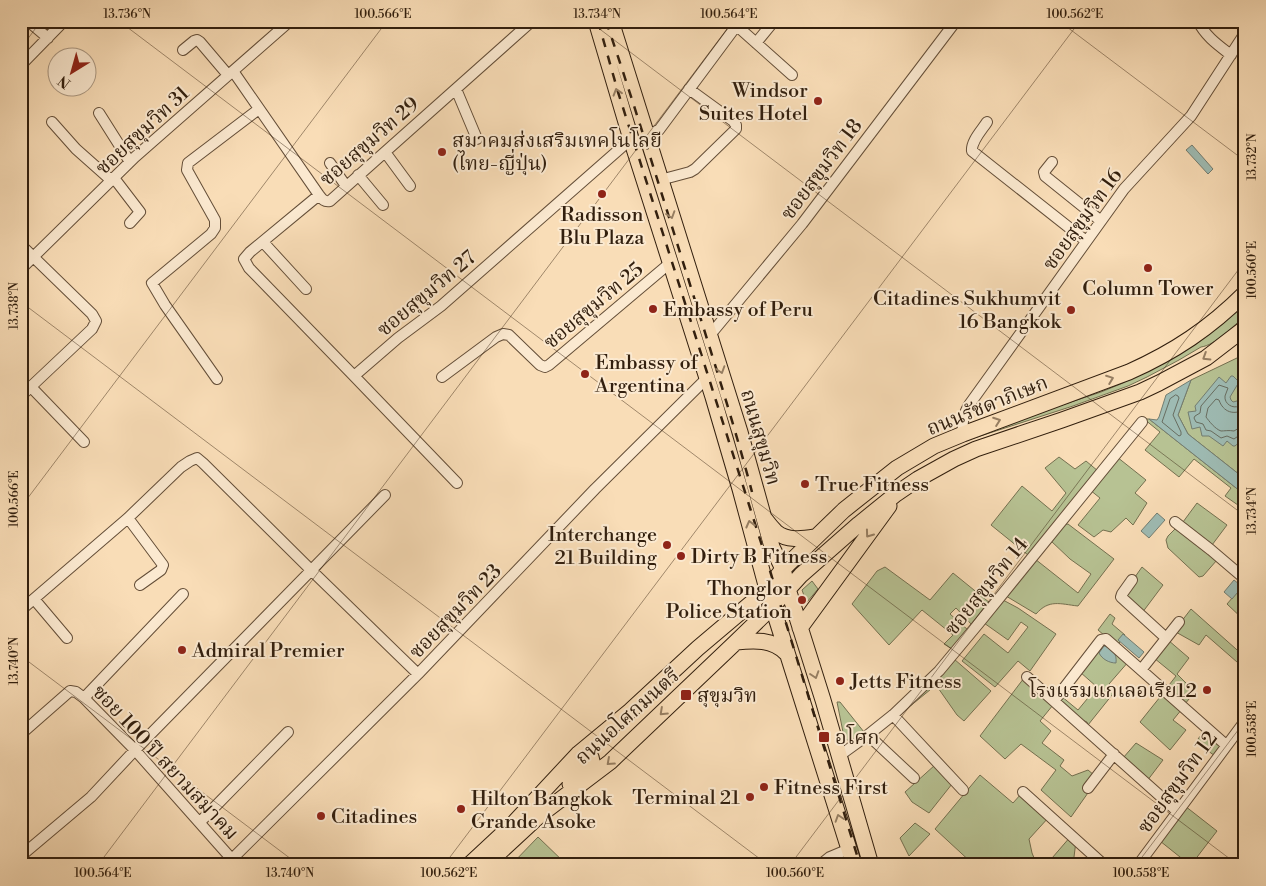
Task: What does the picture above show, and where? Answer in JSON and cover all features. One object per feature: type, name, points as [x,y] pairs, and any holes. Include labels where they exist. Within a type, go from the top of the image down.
[{"type":"main road","name":"ถนนสุขุมวิท","points":[[596,21],[740,489],[766,589],[854,865]]},
{"type":"main road","name":"ถนนสุขุมวิท","points":[[611,21],[740,432],[772,547],[783,569],[871,865]]},
{"type":"main road","points":[[631,139],[646,135]]},
{"type":"main road","name":"ถนนรัชดาภิเษก","points":[[766,589],[783,569],[851,504],[905,463],[934,446],[963,434],[1149,363],[1193,337],[1245,293]]},
{"type":"main road","name":"ถนนรัชดาภิเษก","points":[[788,589],[801,575],[859,524],[918,479],[976,449],[1140,392],[1206,358],[1245,328]]},
{"type":"main road","points":[[879,482],[876,489],[880,493],[924,465],[940,467]]},
{"type":"main road","points":[[800,628],[896,494]]},
{"type":"main road","points":[[764,518],[776,532],[786,537],[797,539],[815,538]]},
{"type":"main road","name":"ถนนอโศกมนตรี","points":[[469,865],[505,832],[578,754],[630,711],[766,589]]},
{"type":"main road","name":"ถนนอโศกมนตรี","points":[[486,865],[547,809],[610,762],[736,642],[788,589]]},
{"type":"main road","points":[[736,642],[761,640],[783,649],[786,653]]},
{"type":"main road","points":[[547,809],[592,761],[587,753],[578,754]]},
{"type":"street","points":[[28,21],[48,38]]},
{"type":"street","points":[[21,65],[64,21]]},
{"type":"street","name":"ซอยสุขุมวิท 31","points":[[21,269],[130,162],[290,21]]},
{"type":"street","name":"ซอยสุขุมวิท 29","points":[[183,50],[197,40],[230,73],[259,109],[319,195],[326,202],[330,201],[532,21]]},
{"type":"street","points":[[756,43],[774,21]]},
{"type":"street","name":"ซอยสุขุมวิท 18","points":[[710,335],[802,224],[956,21]]},
{"type":"street","points":[[1198,21],[1200,27],[1211,40],[1231,55]]},
{"type":"street","points":[[646,135],[659,130],[738,24],[792,75]]},
{"type":"street","name":"ซอยสุขุมวิท 16","points":[[963,434],[962,422],[964,413],[969,405],[1130,181],[1191,116],[1245,33]]},
{"type":"street","points":[[456,89],[477,139]]},
{"type":"street","points":[[660,180],[695,169],[736,129],[736,125],[733,122],[689,89]]},
{"type":"street","points":[[217,379],[164,305],[152,283],[212,234],[215,228],[216,220],[187,170],[188,163],[259,109]]},
{"type":"street","points":[[99,113],[130,162]]},
{"type":"street","points":[[52,122],[76,149],[113,179],[140,212],[130,223]]},
{"type":"street","points":[[987,122],[974,141],[972,151],[1086,241]]},
{"type":"street","name":"ซอยสุขุมวิท 27","points":[[354,376],[398,338],[441,306],[631,139]]},
{"type":"street","points":[[385,152],[410,186]]},
{"type":"street","points":[[1052,162],[1044,172],[1045,176],[1101,221]]},
{"type":"street","points":[[330,163],[346,186]]},
{"type":"street","points":[[358,175],[383,205]]},
{"type":"street","points":[[319,195],[250,252],[244,260],[249,268],[457,483]]},
{"type":"street","points":[[263,242],[306,289]]},
{"type":"street","points":[[21,245],[92,314],[96,321],[92,329],[21,396]]},
{"type":"street","name":"ซอยสุขุมวิท 25","points":[[442,377],[496,337],[503,334],[509,335],[545,367],[670,263]]},
{"type":"street","name":"ซอยสุขุมวิท 23","points":[[232,863],[706,378]]},
{"type":"street","points":[[31,387],[84,442]]},
{"type":"street","name":"ซอยสุขุมวิท 14","points":[[839,756],[893,715],[939,671],[1142,422]]},
{"type":"street","points":[[21,610],[128,518],[181,467],[197,458],[418,674]]},
{"type":"street","points":[[21,856],[91,797],[384,495]]},
{"type":"street","points":[[128,518],[163,565],[161,570],[140,585]]},
{"type":"street","points":[[1175,522],[1212,550],[1245,579]]},
{"type":"street","points":[[1132,580],[1121,597],[1166,638]]},
{"type":"street","points":[[84,698],[183,594]]},
{"type":"street","points":[[34,599],[67,638]]},
{"type":"street","points":[[1141,670],[1179,622]]},
{"type":"street","points":[[1054,702],[1101,640],[1104,639],[1110,641],[1226,745]]},
{"type":"street","points":[[1027,677],[1178,812]]},
{"type":"street","name":"ซอย 100 ปี สยามสมาคม","points":[[21,734],[70,691],[76,692],[135,750],[200,822],[232,863]]},
{"type":"street","points":[[893,715],[963,790]]},
{"type":"street","name":"ซอยสุขุมวิท 12","points":[[1138,865],[1245,721]]},
{"type":"street","points":[[200,822],[288,732]]},
{"type":"street","points":[[868,735],[914,778]]},
{"type":"street","points":[[1088,788],[1114,754]]},
{"type":"street","points":[[1023,792],[1104,865]]},
{"type":"street","points":[[820,865],[830,856],[849,849]]},
{"type":"green space","points":[[1245,304],[1245,316],[1213,343],[1201,347],[1147,377],[1073,406],[968,440],[969,436],[1123,383],[1204,337]]},
{"type":"green space","points":[[1239,357],[1245,358],[1245,479],[1188,434],[1178,415],[1191,380]]},
{"type":"green space","points":[[1144,419],[1149,419],[1245,495],[1245,510],[1225,496],[1231,488],[1194,459],[1179,477],[1145,450],[1160,432]]},
{"type":"green space","points":[[1059,457],[1075,469],[1086,461],[1098,471],[1028,555],[991,525],[1022,486],[1052,511],[1066,493],[1045,468]]},
{"type":"green space","points":[[1117,457],[1146,480],[1135,493],[1147,503],[1133,525],[1126,518],[1111,532],[1103,530],[1094,537],[1078,525],[1100,498],[1090,490]]},
{"type":"green space","points":[[1197,503],[1227,525],[1212,545],[1183,522]]},
{"type":"green space","points":[[1068,524],[1114,559],[1078,606],[1050,604],[1036,614],[1006,596],[1035,559],[1078,593],[1091,574],[1070,559],[1050,540],[1062,525]]},
{"type":"green space","points":[[1177,527],[1217,560],[1203,576],[1199,577],[1168,548],[1166,540]]},
{"type":"green space","points":[[885,567],[930,600],[953,573],[990,603],[972,625],[956,608],[950,614],[968,630],[952,649],[944,644],[953,635],[922,610],[889,645],[852,604],[877,571]]},
{"type":"green space","points":[[1142,567],[1163,585],[1142,613],[1123,594]]},
{"type":"green space","points":[[812,581],[818,589],[807,602],[802,590]]},
{"type":"green space","points":[[1245,583],[1245,621],[1227,604]]},
{"type":"green space","points":[[1003,600],[1056,634],[1030,671],[1018,661],[995,687],[962,661],[984,634],[1008,653],[1028,627],[1021,622],[1008,640],[984,623]]},
{"type":"green space","points":[[1191,609],[1245,657],[1245,669],[1206,635],[1199,645],[1174,631]]},
{"type":"green space","points":[[1110,614],[1115,618],[1112,624],[1125,635],[1117,646],[1098,630]]},
{"type":"green space","points":[[1168,640],[1189,658],[1177,674],[1195,692],[1184,705],[1166,689],[1176,676],[1154,658]]},
{"type":"green space","points":[[1102,642],[1129,661],[1109,684],[1116,690],[1088,725],[1087,722],[1080,719],[1059,701],[1061,696],[1078,710],[1097,687],[1080,672]]},
{"type":"green space","points":[[954,659],[991,691],[964,721],[957,715],[936,685],[898,716]]},
{"type":"green space","points":[[1024,678],[1053,705],[1040,721],[1051,731],[1042,743],[1064,760],[1060,766],[1072,776],[1088,770],[1094,775],[1090,790],[1071,817],[1041,790],[1056,770],[1021,744],[1005,759],[980,736]]},
{"type":"green space","points":[[1164,692],[1182,709],[1173,720],[1186,730],[1170,750],[1140,722]]},
{"type":"green space","points":[[837,702],[840,702],[864,732],[854,740],[847,740],[844,737]]},
{"type":"green space","points":[[1205,729],[1222,747],[1215,756],[1196,742]]},
{"type":"green space","points":[[1136,743],[1163,760],[1147,781],[1123,758]]},
{"type":"green space","points":[[935,765],[952,784],[929,813],[912,802],[905,792]]},
{"type":"green space","points":[[980,775],[1013,803],[1021,794],[1049,817],[1029,839],[1037,865],[974,865],[935,829]]},
{"type":"green space","points":[[1185,806],[1217,831],[1191,865],[1160,841]]},
{"type":"green space","points":[[915,823],[930,834],[909,856],[900,838]]},
{"type":"green space","points":[[1071,836],[1076,841],[1073,865],[1046,865]]},
{"type":"green space","points":[[538,837],[567,865],[511,865]]},
{"type":"water","points":[[1192,145],[1213,169],[1208,174],[1186,150]]},
{"type":"water","points":[[1231,376],[1239,382],[1230,397],[1231,400],[1233,402],[1237,401],[1245,392],[1245,402],[1242,405],[1245,426],[1243,439],[1235,446],[1227,441],[1223,446],[1209,436],[1202,436],[1200,427],[1192,429],[1188,412],[1196,411],[1195,406],[1219,377],[1226,383]]},
{"type":"water","points":[[1191,380],[1178,415],[1188,434],[1245,479],[1245,495],[1149,419],[1157,420],[1166,395]]},
{"type":"water","points":[[1157,513],[1165,520],[1149,538],[1141,531]]},
{"type":"water","points":[[1234,580],[1245,589],[1245,594],[1242,595],[1238,592],[1232,599],[1224,592]]},
{"type":"water","points":[[1123,634],[1144,652],[1139,658],[1118,640]]},
{"type":"water","points":[[1104,646],[1114,652],[1116,663],[1104,659],[1100,655],[1099,653]]},
{"type":"waterway","points":[[1240,438],[1245,442]]},
{"type":"railway","points":[[598,21],[618,92],[771,574],[860,865]]},
{"type":"railway","points":[[606,21],[713,358],[752,492]]},
{"type":"place","name":"Windsor Suites Hotel","points":[[818,101]]},
{"type":"place","name":"สมาคมส่งเสริมเทคโนโลยี (ไทย-ญี่ปุ่น)","points":[[442,152]]},
{"type":"place","name":"Radisson Blu Plaza","points":[[602,194]]},
{"type":"place","name":"Column Tower","points":[[1148,268]]},
{"type":"place","name":"Embassy of Peru","points":[[653,309]]},
{"type":"place","name":"Citadines Sukhumvit 16 Bangkok","points":[[1071,310]]},
{"type":"place","name":"Embassy of Argentina","points":[[585,374]]},
{"type":"place","name":"True Fitness","points":[[805,484]]},
{"type":"place","name":"Interchange 21 Building","points":[[667,545]]},
{"type":"place","name":"Dirty B Fitness","points":[[681,556]]},
{"type":"place","name":"Thonglor Police Station","points":[[802,600]]},
{"type":"place","name":"Admiral Premier","points":[[182,650]]},
{"type":"place","name":"Jetts Fitness","points":[[840,681]]},
{"type":"place","name":"โรงแรมแกเลอเรีย12","points":[[1207,690]]},
{"type":"place","name":"สุขุมวิท","points":[[686,695]]},
{"type":"place","name":"อโศก","points":[[824,737]]},
{"type":"place","name":"Fitness First","points":[[764,787]]},
{"type":"place","name":"Terminal 21","points":[[750,797]]},
{"type":"place","name":"Hilton Bangkok Grande Asoke","points":[[461,809]]},
{"type":"place","name":"Citadines","points":[[321,816]]}]
